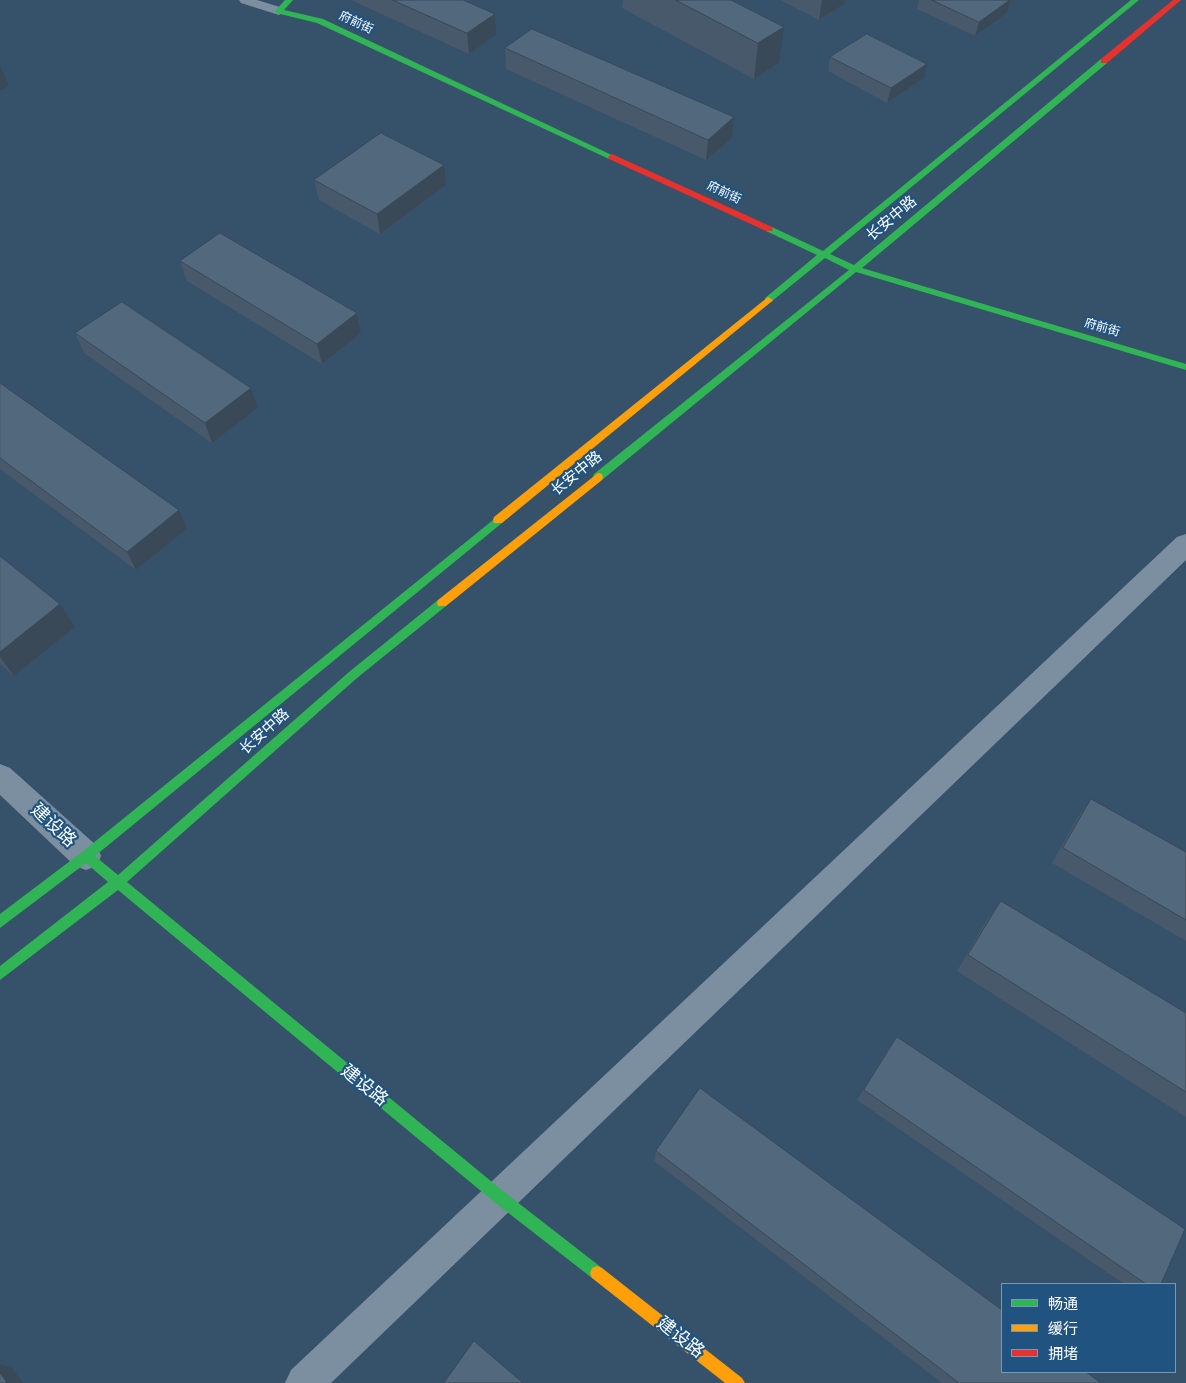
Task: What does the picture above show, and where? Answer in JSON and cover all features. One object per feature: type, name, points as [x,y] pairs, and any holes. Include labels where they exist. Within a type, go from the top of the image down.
[{"type":"main road","points":[[279,11],[289,0]]},
{"type":"main road","name":"长安中路","points":[[0,922],[86,856],[1135,0]]},
{"type":"main road","name":"长安中路","points":[[0,974],[117,883],[353,675],[855,269],[1177,0]]},
{"type":"main road","name":"府前街","points":[[279,11],[320,22],[855,269],[1186,367]]},
{"type":"main road","name":"建设路","points":[[86,856],[498,1196],[737,1383]]},
{"type":"street","points":[[304,1383],[498,1196],[1186,544]]},
{"type":"street","name":"建设路","points":[[0,777],[86,856]]},
{"type":"lane","points":[[245,0],[279,11]]},
{"type":"building","points":[[393,0],[463,0],[495,14],[467,33]]},
{"type":"building","points":[[676,0],[731,0],[784,27],[758,43]]},
{"type":"building","points":[[932,0],[1010,0],[979,22]]},
{"type":"building","points":[[532,29],[734,117],[708,140],[505,48]]},
{"type":"building","points":[[867,34],[927,64],[891,88],[830,57]]},
{"type":"building","points":[[381,133],[444,165],[377,214],[314,180]]},
{"type":"building","points":[[220,233],[357,313],[317,344],[180,261]]},
{"type":"building","points":[[122,302],[251,388],[205,423],[75,333]]},
{"type":"building","points":[[0,383],[179,510],[127,552],[0,458]]},
{"type":"building","points":[[0,556],[60,604],[0,652]]},
{"type":"building","points":[[1091,799],[1186,852],[1186,920],[1063,848]]},
{"type":"building","points":[[1001,901],[1186,1013],[1186,1092],[968,955]]},
{"type":"building","points":[[897,1037],[1185,1229],[1161,1283],[1145,1283],[864,1090]]},
{"type":"building","points":[[700,1088],[1001,1309],[1001,1373],[1087,1373],[1101,1383],[959,1383],[656,1151]]},
{"type":"building","points":[[474,1341],[523,1383],[444,1383]]},
{"type":"building","points":[[0,1373],[7,1383],[0,1383]]},
{"type":"traffic: fast","points":[[289,0],[279,11],[320,21],[612,157]]},
{"type":"traffic: fast","points":[[768,300],[1135,0]]},
{"type":"traffic: fast","points":[[598,477],[855,269],[1104,61]]},
{"type":"traffic: fast","points":[[769,229],[855,269],[1186,367]]},
{"type":"traffic: fast","points":[[0,922],[86,856],[498,520]]},
{"type":"traffic: fast","points":[[0,974],[117,883],[353,675],[442,603]]},
{"type":"traffic: fast","points":[[86,856],[498,1196],[597,1273]]},
{"type":"traffic: slow","points":[[498,520],[768,300]]},
{"type":"traffic: slow","points":[[442,603],[598,477]]},
{"type":"traffic: slow","points":[[597,1273],[737,1383]]},
{"type":"traffic: jam","points":[[1104,61],[1177,0]]},
{"type":"traffic: jam","points":[[612,157],[769,229]]}]
